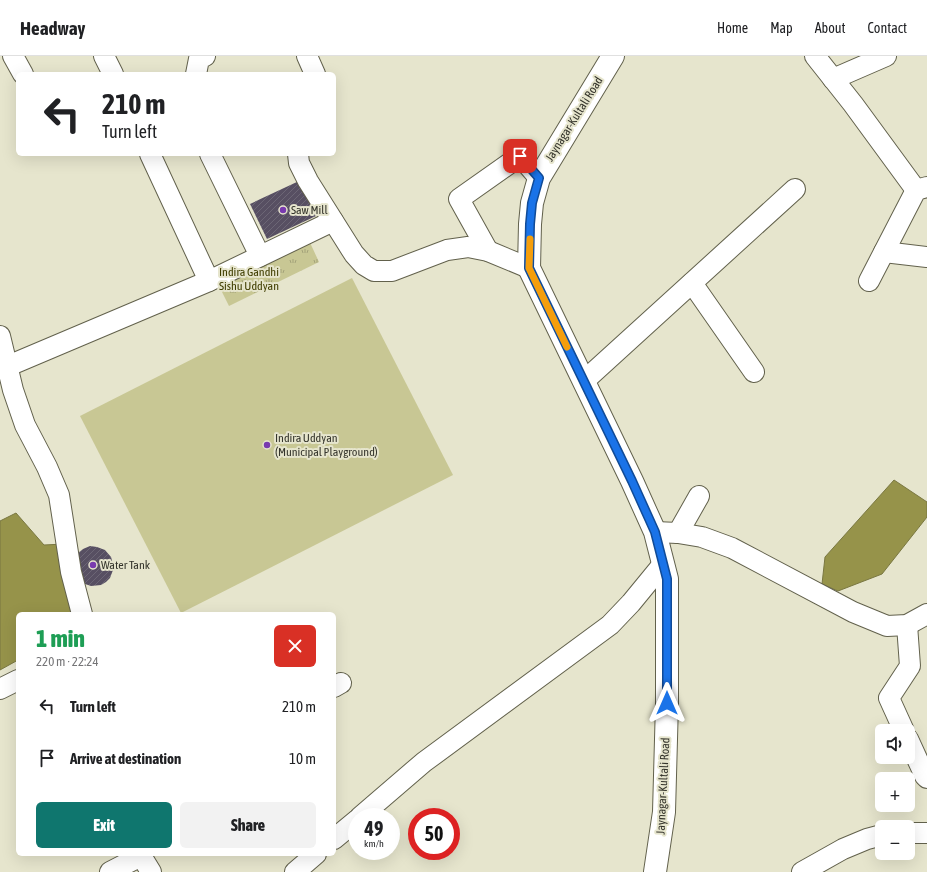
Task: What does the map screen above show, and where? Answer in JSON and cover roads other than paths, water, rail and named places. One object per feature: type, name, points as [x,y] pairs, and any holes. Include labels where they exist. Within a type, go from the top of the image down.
[{"type":"main road","name":"Jaynagar-Kultali Road","points":[[613,56],[539,178],[532,203],[529,268],[632,481],[655,532],[667,579],[667,703],[664,812],[655,872]]},
{"type":"street","points":[[13,56],[22,72]]},
{"type":"street","points":[[104,56],[111,72]]},
{"type":"street","points":[[196,72],[199,59],[205,56]]},
{"type":"street","points":[[307,56],[314,72]]},
{"type":"street","points":[[815,56],[921,189],[884,252],[869,282]]},
{"type":"street","points":[[833,79],[886,56]]},
{"type":"street","points":[[151,156],[209,281]]},
{"type":"street","points":[[211,156],[260,256]]},
{"type":"street","points":[[298,156],[299,163],[308,181],[354,254],[364,265],[374,271],[392,271],[447,250],[468,247],[488,251],[529,268]]},
{"type":"street","points":[[488,251],[459,199],[520,156],[539,178]]},
{"type":"street","points":[[584,381],[795,189]]},
{"type":"street","points":[[8,366],[209,281],[333,220]]},
{"type":"street","points":[[884,252],[927,257]]},
{"type":"street","points":[[692,283],[754,372]]},
{"type":"street","points":[[0,336],[13,390],[25,426],[47,467],[59,495],[71,572],[81,612]]},
{"type":"street","points":[[678,533],[699,496]]},
{"type":"street","points":[[655,532],[678,533],[702,537],[732,548],[853,612],[887,626],[907,625],[927,614]]},
{"type":"street","points":[[370,808],[424,762],[610,625],[663,564]]},
{"type":"street","points":[[901,724],[889,698],[910,666],[907,625]]},
{"type":"street","points":[[0,689],[16,681]]},
{"type":"street","points":[[915,754],[927,778]]},
{"type":"street","points":[[336,837],[348,827]]},
{"type":"street","points":[[915,833],[927,833]]},
{"type":"street","points":[[802,872],[843,849],[867,839],[875,837]]},
{"type":"street","points":[[295,872],[314,856]]},
{"type":"street","points":[[110,872],[144,861]]},
{"type":"place","name":"Saw Mill","points":[[283,210]]},
{"type":"place","name":"Indira Uddyan (Municipal Playground)","points":[[267,445]]},
{"type":"place","name":"Water Tank","points":[[93,565]]},
{"type":"park label","name":"Indira Gandhi Sishu Uddyan","points":[[249,279]]}]
